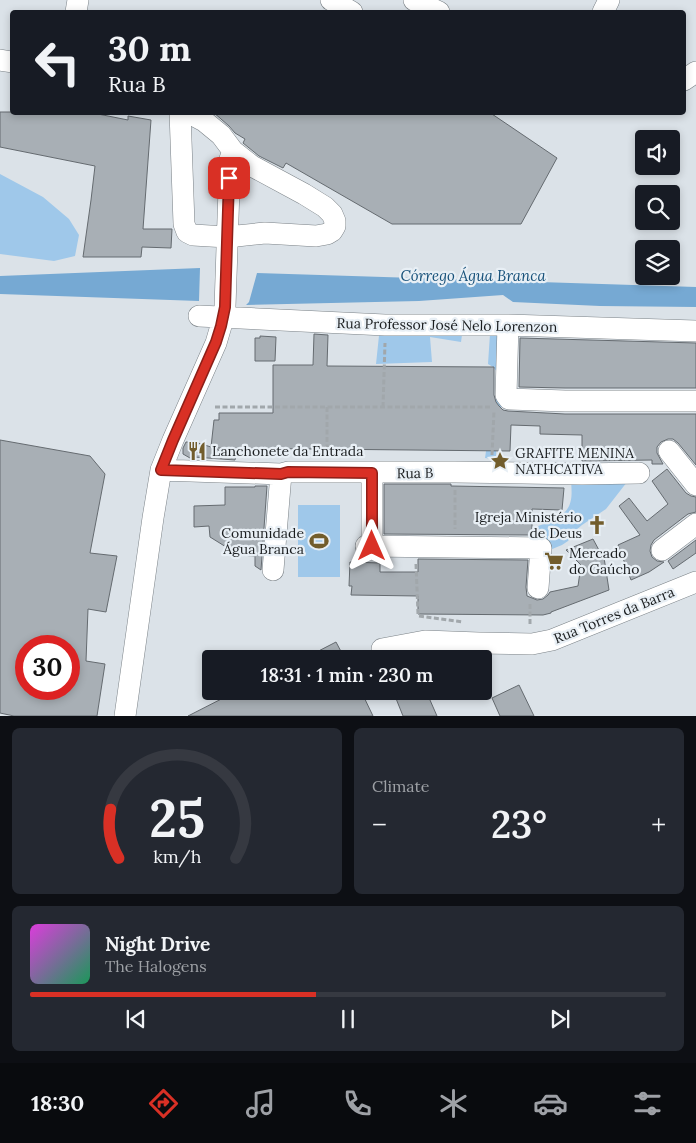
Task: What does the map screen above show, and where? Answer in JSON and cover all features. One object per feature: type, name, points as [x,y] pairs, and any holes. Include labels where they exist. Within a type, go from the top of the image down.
[{"type":"street","points":[[331,0],[348,10]]},
{"type":"street","points":[[414,0],[440,8]]},
{"type":"street","points":[[180,115],[184,224],[187,232],[193,235],[227,237],[266,233],[316,236],[332,231],[335,221],[332,214],[325,207],[252,166],[233,151],[221,135],[204,121],[193,115]]},
{"type":"street","points":[[125,716],[152,518],[161,470],[216,342],[225,307],[230,159],[233,151]]},
{"type":"street","name":"Rua Professor José Nelo Lorenzon","points":[[199,316],[386,325],[508,325],[696,331]]},
{"type":"street","points":[[508,325],[506,395],[509,399],[696,401]]},
{"type":"street","points":[[669,451],[696,485]]},
{"type":"street","name":"Rua B","points":[[161,470],[281,474],[288,472],[639,473]]},
{"type":"street","points":[[372,473],[369,546],[541,548],[534,595]]},
{"type":"street","points":[[274,570],[281,474]]},
{"type":"street","points":[[662,550],[696,524]]},
{"type":"street","name":"Rua Torres da Barra","points":[[382,649],[425,641],[532,644],[552,640],[696,582]]},
{"type":"path","points":[[383,407],[386,325]]},
{"type":"path","points":[[215,407],[494,407]]},
{"type":"path","points":[[327,407],[327,472]]},
{"type":"path","points":[[455,472],[455,547]]},
{"type":"path","points":[[416,557],[418,615],[465,622]]},
{"type":"path","points":[[530,630],[534,595]]},
{"type":"shaded area","points":[[0,174],[43,197],[69,219],[79,235],[75,256],[54,261],[0,254]]},
{"type":"shaded area","points":[[200,268],[199,301],[0,294],[0,276]]},
{"type":"shaded area","points":[[257,273],[696,287],[696,307],[600,306],[513,302],[503,295],[419,301],[246,305],[249,302]]},
{"type":"shaded area","points":[[380,326],[463,328],[461,342],[430,337],[432,362],[376,364]]},
{"type":"shaded area","points":[[500,332],[507,400],[497,413],[496,463],[493,472],[493,459],[485,458],[493,403],[499,394],[499,374],[488,364],[490,334]]},
{"type":"shaded area","points":[[571,475],[627,482],[606,509],[582,525],[568,541],[545,552],[535,541],[535,528],[557,518],[567,509],[572,494]]},
{"type":"shaded area","name":"Comunidade Água Branca","points":[[298,505],[340,505],[340,577],[298,577]]},
{"type":"building","points":[[0,112],[10,112],[10,115],[103,115],[128,120],[128,116],[151,120],[143,229],[172,229],[171,248],[142,247],[141,257],[83,257],[95,166],[0,147]]},
{"type":"building","points":[[216,115],[493,115],[557,158],[521,224],[392,224],[286,163],[283,168],[259,156],[243,143],[245,139],[235,133]]},
{"type":"building","points":[[314,334],[328,335],[327,366],[494,367],[494,395],[496,402],[503,410],[565,414],[696,414],[696,465],[673,439],[661,442],[657,447],[657,453],[663,464],[652,464],[652,460],[582,461],[582,435],[540,434],[540,426],[511,425],[510,451],[213,448],[236,456],[235,460],[190,458],[183,454],[186,442],[195,442],[211,447],[214,420],[219,420],[219,413],[273,413],[273,365],[313,365]]},
{"type":"building","points":[[260,336],[276,337],[275,361],[255,361],[255,338],[260,338]]},
{"type":"building","points":[[520,338],[696,343],[696,388],[519,387]]},
{"type":"building","points":[[0,440],[90,456],[105,474],[90,553],[117,556],[106,612],[88,609],[86,661],[105,664],[97,716],[14,716],[0,713]]},
{"type":"building","points":[[667,469],[686,493],[696,497],[696,512],[688,514],[654,540],[650,551],[652,557],[657,561],[664,562],[649,572],[631,580],[618,545],[640,535],[619,506],[629,498],[647,521],[668,504],[652,481]]},
{"type":"building","points":[[384,484],[564,488],[562,510],[532,509],[532,535],[384,534]]},
{"type":"building","points":[[267,486],[261,570],[255,566],[255,556],[239,555],[210,537],[209,526],[194,527],[194,506],[225,505],[225,487]]},
{"type":"building","points":[[593,539],[600,552],[603,551],[609,590],[543,615],[418,614],[418,596],[351,595],[352,586],[349,586],[350,562],[380,563],[380,572],[418,572],[418,559],[528,560],[527,596],[537,600],[543,599],[550,592],[578,586],[581,565],[566,550]]},
{"type":"building","points":[[696,540],[696,553],[673,569],[668,561]]},
{"type":"building","points":[[336,642],[340,650],[320,650]]},
{"type":"building","points":[[519,685],[534,716],[500,716],[492,698]]},
{"type":"building","points":[[219,700],[365,700],[373,716],[188,716]]},
{"type":"building","points":[[397,700],[430,700],[437,716],[403,716]]},
{"type":"place","name":"Lanchonete da Entrada","points":[[197,451]]},
{"type":"place","name":"GRAFITE MENINA NATHCATIVA","points":[[500,461]]},
{"type":"place","name":"Igreja Ministério de Deus","points":[[597,525]]},
{"type":"place","name":"Comunidade Água Branca","points":[[319,541]]},
{"type":"place","name":"Mercado do Gaúcho","points":[[554,561]]},
{"type":"route","points":[[229,178],[225,307],[221,326],[216,342],[161,470],[281,474],[288,472],[372,473],[372,546]]},
{"type":"water label","name":"Córrego Água Branca","points":[[473,276]]}]
